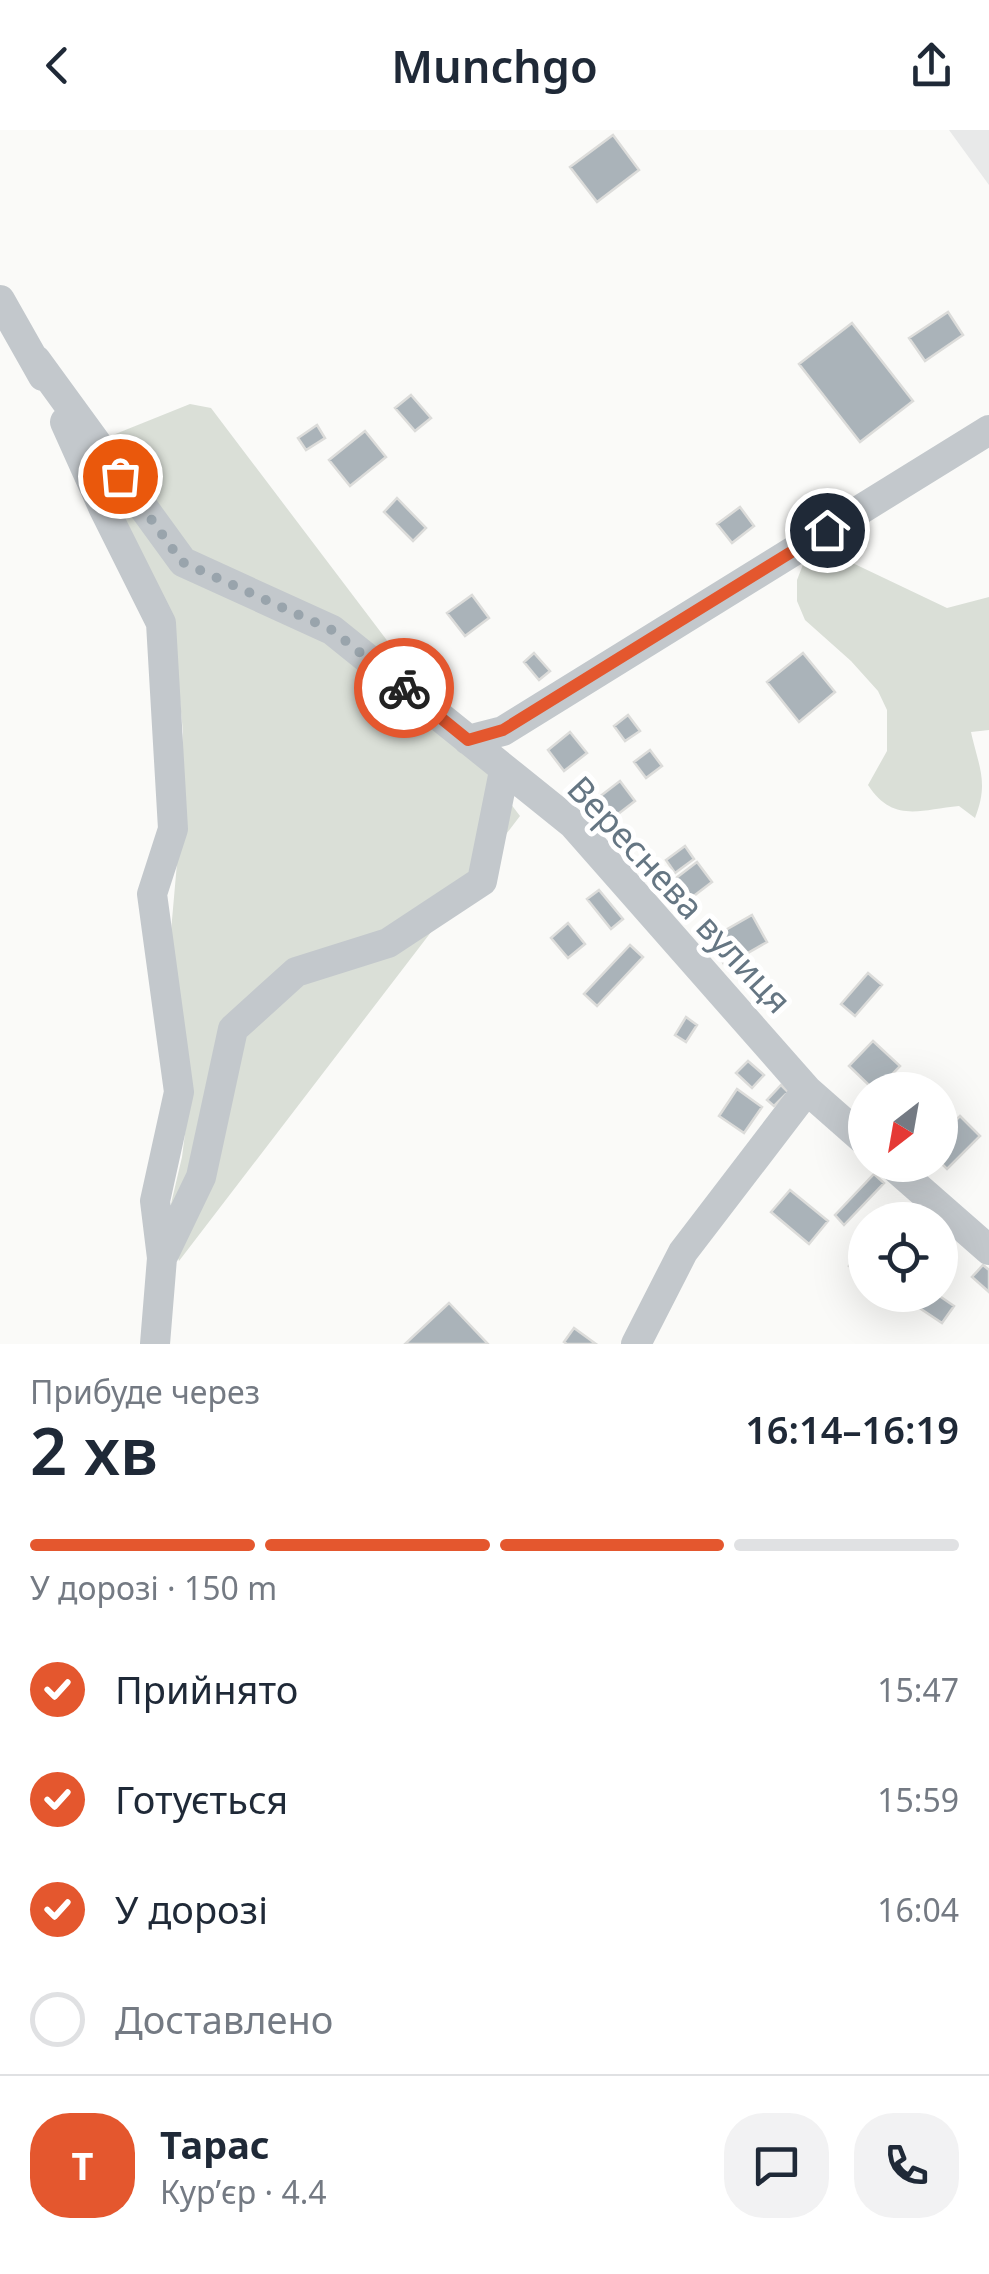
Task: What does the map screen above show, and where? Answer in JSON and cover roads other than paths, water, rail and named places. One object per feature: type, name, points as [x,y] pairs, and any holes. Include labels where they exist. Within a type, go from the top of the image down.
[{"type":"street","points":[[0,300],[36,360],[160,623],[173,829],[152,894],[179,1092],[155,1201],[162,1258],[155,1344]]},
{"type":"street","name":"Вереснева вулиця","points":[[36,360],[182,562],[332,630],[572,824],[807,1090],[848,1126]]},
{"type":"street","points":[[468,740],[503,730],[989,430]]},
{"type":"street","points":[[162,1258],[201,1178],[233,1029],[296,972],[388,943],[482,881],[504,771]]},
{"type":"street","points":[[636,1344],[684,1252],[807,1090]]},
{"type":"street","points":[[911,1182],[989,1250]]}]
